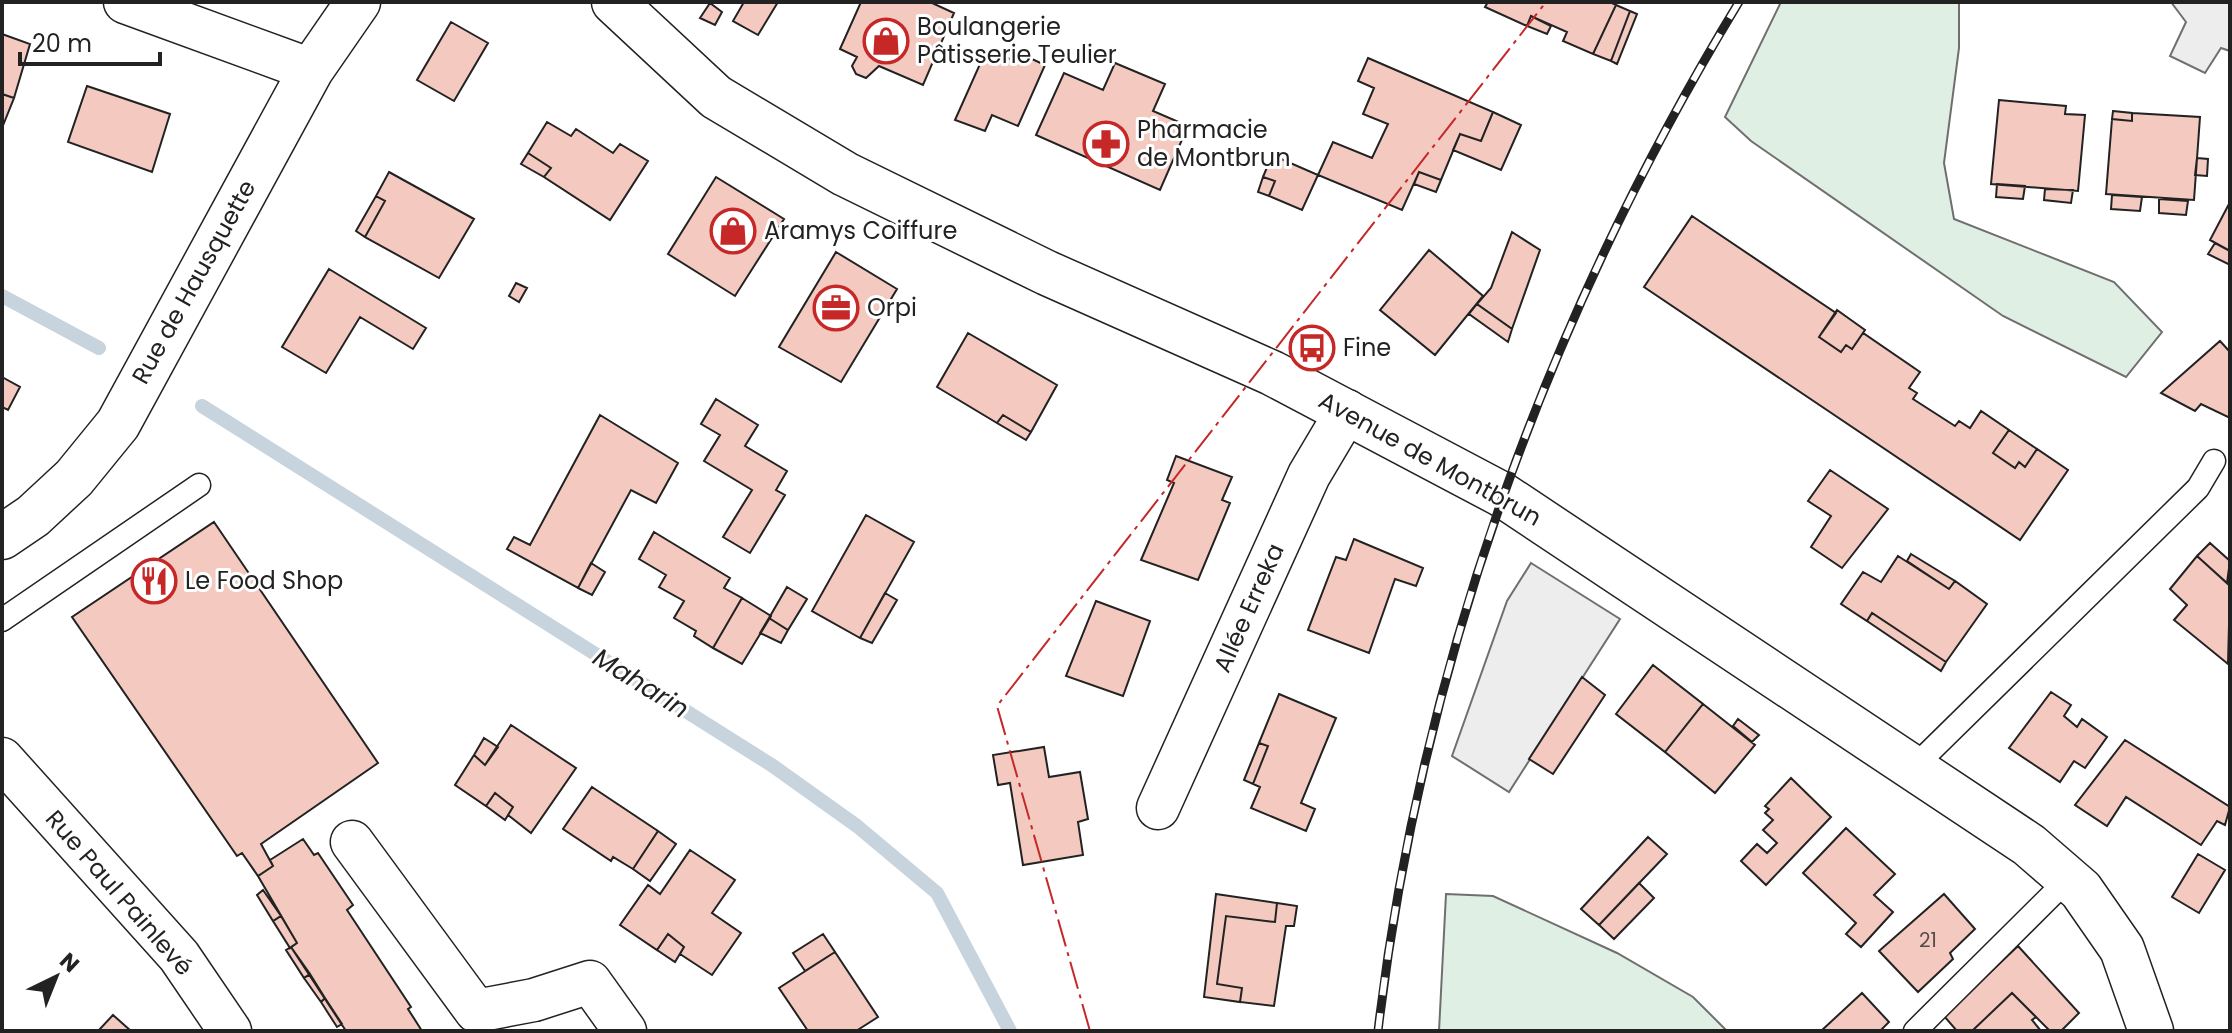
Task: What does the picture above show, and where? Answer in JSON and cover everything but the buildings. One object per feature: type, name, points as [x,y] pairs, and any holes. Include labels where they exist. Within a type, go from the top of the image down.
[{"type":"street","points":[[125,2],[311,70]]},
{"type":"street","name":"Rue de Hausquette","points":[[2,537],[33,516],[74,478],[118,424],[311,70],[358,2]]},
{"type":"street","name":"Avenue de Montbrun","points":[[614,2],[716,97],[845,174],[1047,273],[1272,373],[1501,494],[2029,845],[2081,890],[2122,949],[2151,1031]]},
{"type":"street","name":"Allée Erreka","points":[[1158,808],[1309,475],[1347,411]]},
{"type":"street","name":"Rue Paul Painlevé","points":[[2,759],[179,956],[230,1031]]},
{"type":"street","points":[[352,842],[476,1011],[534,1000],[590,982],[625,1031]]},
{"type":"lane","points":[[1913,768],[2198,488],[2214,461]]},
{"type":"lane","points":[[2,620],[199,485]]},
{"type":"lane","points":[[1915,1031],[2068,879]]},
{"type":"green space","points":[[1781,2],[1959,2],[1959,48],[1944,163],[1954,219],[2114,282],[2162,332],[2126,377],[2003,316],[1751,141],[1725,117]]},
{"type":"green space","points":[[1446,894],[1493,896],[1617,953],[1693,997],[1727,1031],[1439,1031]]},
{"type":"shaded area","points":[[2171,2],[2230,2],[2230,51],[2221,48],[2205,73],[2170,56],[2186,22]]},
{"type":"shaded area","points":[[1531,563],[1620,619],[1509,792],[1452,756],[1507,601]]},
{"type":"waterway","name":"Maharin","points":[[2,296],[99,348]]},
{"type":"waterway","name":"Maharin","points":[[202,406],[773,766],[857,826],[937,893],[1010,1031]]},
{"type":"railway","points":[[1378,1031],[1398,895],[1426,760],[1461,627],[1503,497],[1552,369],[1608,244],[1670,121],[1739,2]]},
{"type":"power","points":[[1090,1031],[997,706],[1546,2]]},
{"type":"place","name":"Boulangerie Pâtisserie Teulier","points":[[886,41]]},
{"type":"place","name":"Pharmacie de Montbrun","points":[[1106,144]]},
{"type":"place","name":"Aramys Coiffure","points":[[733,231]]},
{"type":"place","name":"Orpi","points":[[836,308]]},
{"type":"place","name":"Fine","points":[[1312,348]]},
{"type":"place","name":"Le Food Shop","points":[[154,581]]}]
